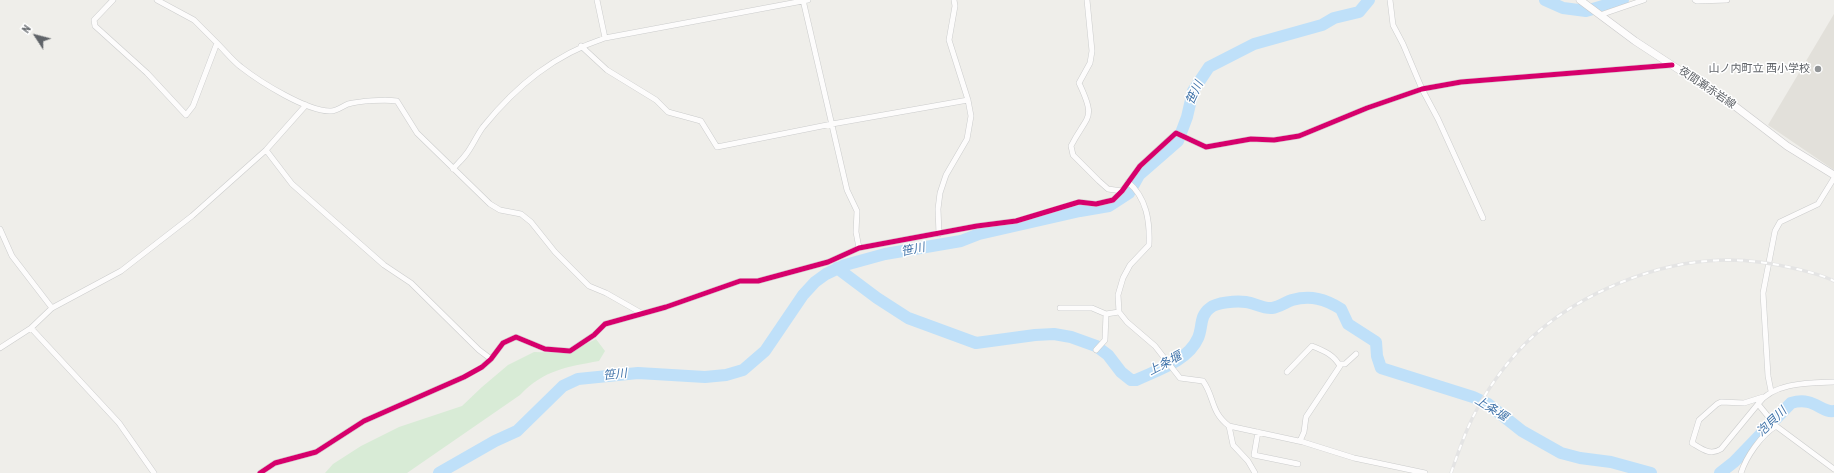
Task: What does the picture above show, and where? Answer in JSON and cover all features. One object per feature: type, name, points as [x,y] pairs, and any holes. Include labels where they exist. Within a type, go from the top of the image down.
[{"type":"main road","name":"夜間瀬赤岩線","points":[[1580,0],[1635,41],[1736,107],[1787,146],[1834,177]]},
{"type":"street","points":[[113,0],[94,20],[95,26],[147,73],[186,115],[193,106],[217,44]]},
{"type":"street","points":[[157,0],[194,20],[240,67],[276,90],[306,105],[332,111],[358,102],[387,100],[397,101],[417,133],[490,204],[500,210],[521,214],[531,222],[555,252],[589,286],[606,293],[643,314]]},
{"type":"street","points":[[597,0],[605,38]]},
{"type":"street","points":[[453,169],[467,153],[482,129],[507,100],[555,60],[581,46],[605,38],[805,0],[847,190],[857,211],[856,232],[859,248]]},
{"type":"street","points":[[939,234],[938,209],[940,193],[946,175],[967,139],[970,129],[971,116],[968,100],[950,40],[955,6],[954,0]]},
{"type":"street","points":[[1087,0],[1092,51],[1090,63],[1079,84],[1089,104],[1089,114],[1088,120],[1071,146],[1073,155],[1108,189],[1122,191]]},
{"type":"street","points":[[1390,0],[1393,25],[1403,44],[1422,89],[1438,118],[1483,218]]},
{"type":"street","points":[[1598,14],[1642,2],[1644,0]]},
{"type":"street","points":[[1695,0],[1697,2],[1727,0]]},
{"type":"street","points":[[581,46],[607,70],[656,100],[668,112],[700,121],[717,147],[832,124],[968,100]]},
{"type":"street","points":[[260,473],[275,463],[316,452],[364,421],[464,377],[482,367],[491,359],[503,342],[516,337],[545,349],[570,351],[594,335],[605,324],[643,314],[740,281],[758,281],[828,262],[859,248],[977,226],[1016,222],[1079,202],[1096,204],[1113,200],[1129,183],[1140,166],[1180,135],[1206,147],[1251,139],[1274,140],[1298,136],[1367,108],[1422,89],[1461,82],[1672,64]]},
{"type":"street","points":[[0,348],[31,328],[52,308],[121,271],[138,259],[213,199],[266,150],[306,105]]},
{"type":"street","points":[[266,150],[292,184],[384,265],[411,283],[479,350],[491,359]]},
{"type":"street","points":[[1771,391],[1768,376],[1762,293],[1775,231],[1780,222],[1818,204],[1834,177]]},
{"type":"street","points":[[1129,183],[1135,188],[1145,206],[1150,226],[1149,245],[1130,265],[1122,278],[1118,295],[1119,312],[1127,322],[1155,346],[1180,378],[1203,381],[1208,388],[1212,404],[1220,418],[1229,426],[1300,441],[1354,458],[1408,471],[1425,473]]},
{"type":"street","points":[[0,229],[12,256],[52,308]]},
{"type":"street","points":[[1060,308],[1092,308],[1106,314],[1119,312]]},
{"type":"street","points":[[1096,350],[1105,340],[1106,314]]},
{"type":"street","points":[[31,328],[119,423],[154,473]]},
{"type":"street","points":[[1287,372],[1312,346],[1328,352],[1339,364],[1345,364],[1356,354]]},
{"type":"street","points":[[1300,441],[1304,432],[1306,417],[1340,366],[1339,364]]},
{"type":"street","points":[[1763,397],[1744,403],[1721,402],[1717,404],[1698,420],[1692,443],[1709,452],[1715,452],[1721,449],[1763,397],[1771,391],[1806,383],[1834,382]]},
{"type":"street","points":[[1758,404],[1775,425],[1834,469]]},
{"type":"street","points":[[1741,473],[1745,461],[1775,425]]},
{"type":"street","points":[[1229,426],[1233,445],[1248,461],[1255,473]]},
{"type":"street","points":[[1258,432],[1254,455],[1298,464]]},
{"type":"shaded area","name":"山ノ内町立 西小学校","points":[[1834,14],[1834,170],[1768,125]]},
{"type":"green space","points":[[596,339],[605,351],[599,361],[576,365],[556,371],[538,380],[520,395],[407,473],[325,473],[333,464],[361,446],[399,427],[462,406],[508,365],[534,352],[568,353]]},
{"type":"waterway","name":"笹川","points":[[439,473],[495,441],[517,431],[563,386],[578,379],[638,373],[705,377],[726,375],[743,370],[765,351],[803,295],[815,282],[826,274],[845,265],[885,254],[961,241],[979,234],[1080,211],[1109,206],[1129,193],[1139,175],[1178,141],[1187,117],[1193,91],[1209,67],[1254,44],[1322,25],[1334,18],[1359,12],[1369,0]]},
{"type":"waterway","name":"笹川","points":[[1545,0],[1563,8],[1586,11],[1623,0]]},
{"type":"waterway","name":"上条堰","points":[[837,268],[877,298],[908,318],[976,343],[1035,335],[1054,334],[1071,337],[1096,346],[1108,355],[1121,372],[1131,380],[1136,380],[1171,364],[1187,353],[1200,334],[1204,315],[1210,308],[1217,304],[1242,302],[1272,308],[1292,300],[1305,298],[1323,300],[1341,309],[1348,324],[1376,342],[1377,356],[1381,368],[1473,397],[1488,404],[1522,431],[1561,453],[1580,458],[1611,462],[1651,473]]},
{"type":"waterway","name":"泡貝川","points":[[1720,473],[1734,462],[1791,403],[1799,401],[1806,402],[1825,410],[1834,411]]},
{"type":"railway","points":[[1451,473],[1472,418],[1492,384],[1508,362],[1526,343],[1564,312],[1609,287],[1658,270],[1683,264],[1718,260],[1741,260],[1775,264],[1825,277],[1834,281]]},
{"type":"cycle path","points":[[260,473],[275,463],[316,452],[364,421],[464,377],[482,367],[491,359],[503,343],[516,337],[545,349],[570,351],[594,335],[605,324],[666,307],[740,281],[758,281],[828,262],[859,248],[977,226],[1016,221],[1079,202],[1096,204],[1113,200],[1122,191],[1140,166],[1176,133],[1206,147],[1251,139],[1274,140],[1299,136],[1367,108],[1422,89],[1461,82],[1672,65]]},
{"type":"place","name":"山ノ内町立 西小学校","points":[[1818,69]]}]
